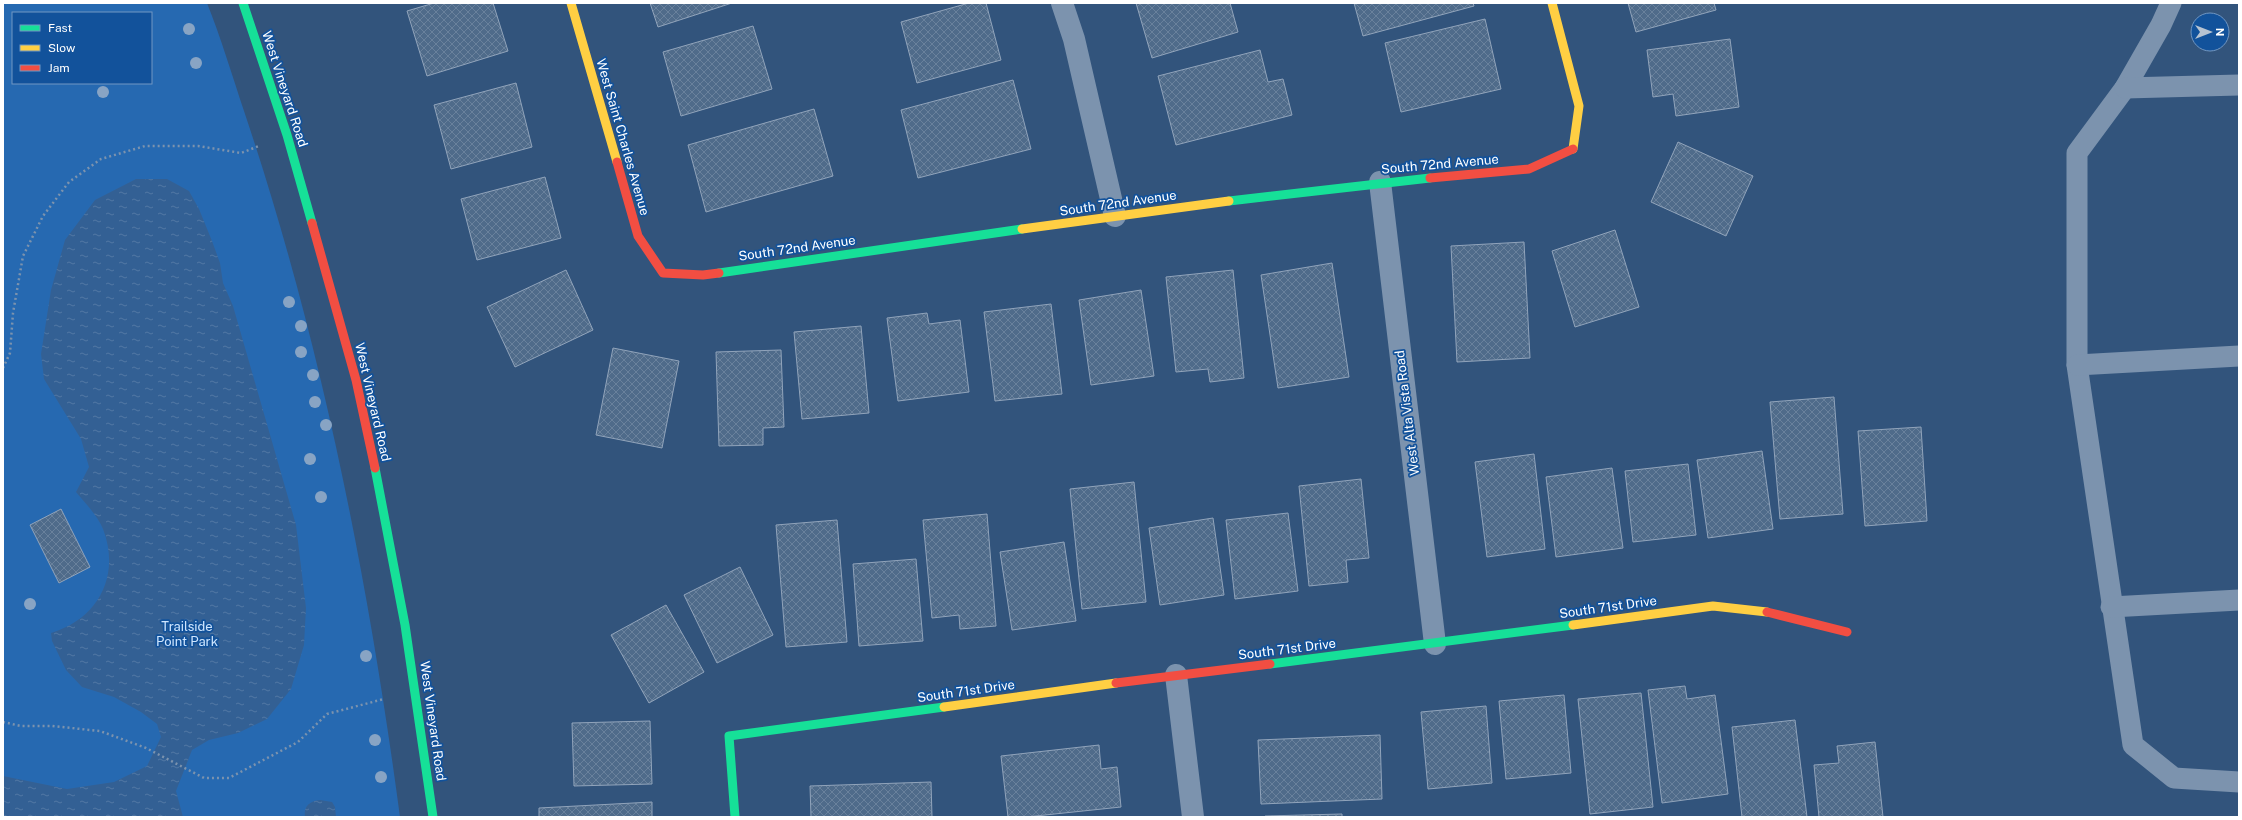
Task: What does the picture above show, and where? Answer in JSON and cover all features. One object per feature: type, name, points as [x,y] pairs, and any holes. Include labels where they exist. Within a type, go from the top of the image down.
[{"type":"street","name":"West Vineyard Road","points":[[243,3],[287,135],[356,380],[387,523],[415,690],[434,817]]},
{"type":"street","name":"West Saint Charles Avenue","points":[[571,3],[638,236],[663,272]]},
{"type":"street","points":[[1062,3],[1074,39],[1115,216]]},
{"type":"street","name":"South 72nd Avenue","points":[[663,272],[703,275],[1115,216],[1380,182],[1529,169],[1574,149],[1579,106],[1552,3]]},
{"type":"street","name":"West Alta Vista Road","points":[[1380,182],[1435,644]]},
{"type":"street","name":"South 71st Drive","points":[[735,817],[729,736],[1176,675],[1435,644],[1713,606],[1759,610],[1847,632]]},
{"type":"street","points":[[1176,675],[1193,817]]},
{"type":"lane","points":[[2171,3],[2161,25],[2125,88],[2077,153],[2077,365],[2133,745],[2174,778],[2239,782]]},
{"type":"lane","points":[[2125,88],[2239,85]]},
{"type":"lane","points":[[2077,365],[2239,356]]},
{"type":"lane","points":[[2112,607],[2239,600]]},
{"type":"path","points":[[3,368],[10,353],[13,313],[24,256],[43,216],[68,182],[101,158],[145,146],[198,146],[241,153],[287,135]]},
{"type":"path","points":[[3,722],[21,726],[52,726],[100,731],[137,744],[196,772],[204,778],[229,778],[298,742],[328,714],[415,690]]},
{"type":"green space","name":"Trailside Point Park","points":[[3,3],[207,3],[271,197],[319,372],[357,549],[373,638],[400,817],[3,817]]},
{"type":"water","points":[[136,179],[167,179],[189,191],[199,209],[220,263],[223,283],[233,306],[296,525],[306,608],[304,645],[291,689],[267,719],[238,733],[209,740],[192,750],[176,791],[183,817],[3,817],[3,776],[67,789],[114,782],[147,766],[161,737],[157,724],[141,712],[114,697],[82,687],[66,670],[52,641],[51,633],[67,626],[81,617],[93,606],[107,579],[109,563],[108,546],[101,524],[76,492],[89,467],[81,439],[44,379],[41,354],[51,290],[65,240],[95,200]]},
{"type":"water","points":[[320,800],[332,802],[335,807],[336,817],[305,817],[306,807],[310,803]]},
{"type":"building","points":[[434,3],[493,3],[508,51],[427,76],[407,11]]},
{"type":"building","points":[[650,3],[732,3],[658,27]]},
{"type":"building","points":[[969,3],[986,3],[1001,60],[917,83],[901,22]]},
{"type":"building","points":[[1136,3],[1230,3],[1238,32],[1152,58]]},
{"type":"building","points":[[1354,3],[1473,3],[1474,6],[1363,36]]},
{"type":"building","points":[[1628,3],[1714,3],[1716,10],[1636,32]]},
{"type":"building","points":[[1485,19],[1501,89],[1401,112],[1385,43]]},
{"type":"building","points":[[753,26],[772,89],[681,116],[663,52]]},
{"type":"building","points":[[1730,39],[1739,107],[1676,116],[1673,94],[1653,97],[1647,50]]},
{"type":"building","points":[[1260,50],[1268,82],[1283,79],[1292,115],[1176,145],[1158,76]]},
{"type":"building","points":[[1013,80],[1031,149],[918,178],[901,110]]},
{"type":"building","points":[[516,83],[532,147],[451,169],[434,105]]},
{"type":"building","points":[[814,109],[833,176],[706,212],[688,145]]},
{"type":"building","points":[[1678,142],[1753,176],[1726,236],[1651,202]]},
{"type":"building","points":[[545,177],[561,238],[477,260],[461,199]]},
{"type":"building","points":[[1615,230],[1639,307],[1575,327],[1552,251]]},
{"type":"building","points":[[1524,242],[1530,358],[1457,362],[1451,246]]},
{"type":"building","points":[[1332,263],[1349,377],[1278,388],[1261,275]]},
{"type":"building","points":[[566,270],[593,330],[515,367],[487,307]]},
{"type":"building","points":[[1233,270],[1244,378],[1210,382],[1208,369],[1176,372],[1166,277]]},
{"type":"building","points":[[1141,290],[1154,376],[1091,385],[1079,300]]},
{"type":"building","points":[[1051,304],[1062,394],[995,401],[984,312]]},
{"type":"building","points":[[927,313],[929,324],[960,320],[969,392],[898,401],[887,318]]},
{"type":"building","points":[[861,326],[869,413],[802,419],[794,332]]},
{"type":"building","points":[[613,348],[679,361],[662,448],[596,435]]},
{"type":"building","points":[[781,350],[784,427],[763,428],[763,445],[719,446],[716,352]]},
{"type":"building","points":[[1834,397],[1843,514],[1780,519],[1770,402]]},
{"type":"building","points":[[1921,427],[1927,521],[1865,526],[1858,431]]},
{"type":"building","points":[[1762,451],[1773,529],[1708,538],[1697,460]]},
{"type":"building","points":[[1534,454],[1545,549],[1487,557],[1475,462]]},
{"type":"building","points":[[1688,464],[1696,535],[1633,542],[1625,471]]},
{"type":"building","points":[[1612,468],[1623,548],[1556,557],[1546,477]]},
{"type":"building","points":[[1361,479],[1369,558],[1346,560],[1348,582],[1309,586],[1299,486]]},
{"type":"building","points":[[1134,482],[1146,602],[1082,609],[1070,489]]},
{"type":"building","points":[[61,509],[90,567],[59,583],[30,525]]},
{"type":"building","points":[[1288,513],[1298,591],[1235,599],[1226,520]]},
{"type":"building","points":[[987,514],[996,626],[960,629],[959,615],[932,618],[923,520]]},
{"type":"building","points":[[1213,518],[1224,595],[1160,605],[1149,528]]},
{"type":"building","points":[[837,520],[847,642],[786,647],[776,525]]},
{"type":"building","points":[[1064,542],[1076,621],[1012,630],[1000,552]]},
{"type":"building","points":[[916,559],[923,641],[859,646],[853,564]]},
{"type":"building","points":[[740,567],[773,635],[717,663],[684,595]]},
{"type":"building","points":[[666,605],[704,672],[649,703],[611,635]]},
{"type":"building","points":[[1685,686],[1687,699],[1715,695],[1728,794],[1662,803],[1648,690]]},
{"type":"building","points":[[1641,693],[1653,807],[1590,814],[1578,699]]},
{"type":"building","points":[[1564,695],[1571,773],[1506,779],[1499,701]]},
{"type":"building","points":[[1486,706],[1492,783],[1428,789],[1421,712]]},
{"type":"building","points":[[1795,720],[1807,817],[1742,817],[1732,727]]},
{"type":"building","points":[[650,721],[652,784],[574,786],[572,723]]},
{"type":"building","points":[[1380,735],[1382,799],[1261,804],[1258,740]]},
{"type":"building","points":[[1875,742],[1883,817],[1819,817],[1814,765],[1839,763],[1837,746]]},
{"type":"building","points":[[1099,745],[1101,769],[1117,767],[1121,807],[1026,817],[1008,817],[1001,756]]},
{"type":"building","points":[[931,782],[932,817],[811,817],[810,786]]},
{"type":"building","points":[[652,802],[652,817],[539,817],[539,808]]},
{"type":"building","points":[[1342,814],[1342,817],[1265,817],[1265,816]]},
{"type":"traffic: fast","points":[[243,3],[287,135],[312,223]]},
{"type":"traffic: fast","points":[[1229,201],[1430,178]]},
{"type":"traffic: fast","points":[[719,273],[1022,229]]},
{"type":"traffic: fast","points":[[375,468],[405,625],[433,817]]},
{"type":"traffic: fast","points":[[1270,664],[1573,625]]},
{"type":"traffic: fast","points":[[735,817],[729,736],[944,707]]},
{"type":"traffic: slow","points":[[571,3],[617,162]]},
{"type":"traffic: slow","points":[[1552,3],[1579,106],[1573,149]]},
{"type":"traffic: slow","points":[[1022,229],[1229,201]]},
{"type":"traffic: slow","points":[[1573,625],[1713,606],[1767,612]]},
{"type":"traffic: slow","points":[[944,707],[1116,683]]},
{"type":"traffic: jam","points":[[1430,178],[1529,169],[1573,149]]},
{"type":"traffic: jam","points":[[617,162],[638,236],[663,273],[703,275],[719,273]]},
{"type":"traffic: jam","points":[[312,223],[356,380],[375,468]]},
{"type":"traffic: jam","points":[[1767,612],[1847,632]]},
{"type":"traffic: jam","points":[[1116,683],[1270,664]]}]
